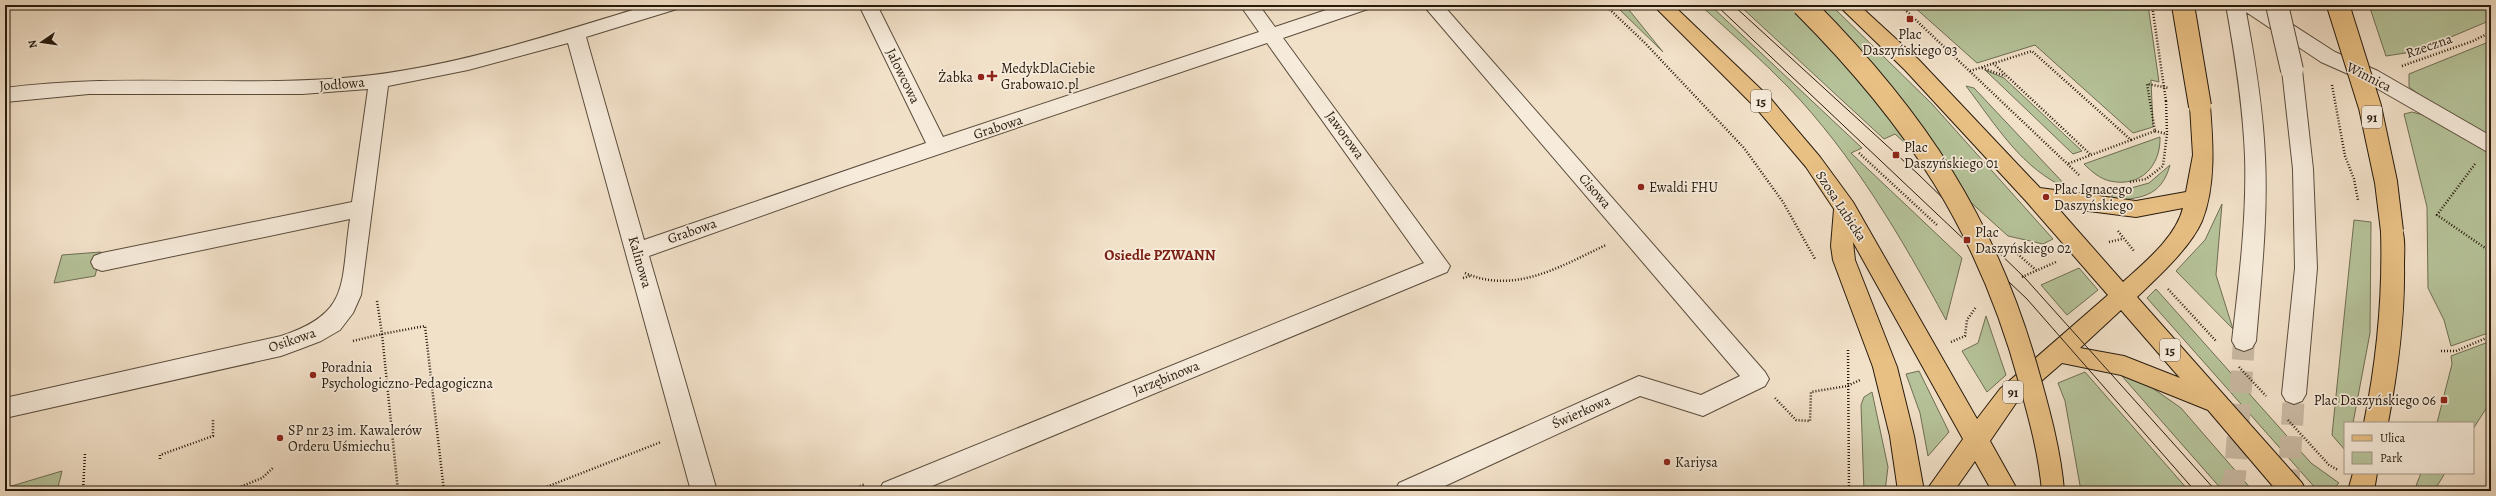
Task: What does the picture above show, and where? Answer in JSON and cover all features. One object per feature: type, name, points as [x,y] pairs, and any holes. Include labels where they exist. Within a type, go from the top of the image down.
[{"type":"main road","name":"Szosa Lubicka","points":[[1662,5],[1763,103],[1813,162],[1845,208],[1975,440]]},
{"type":"main road","points":[[1803,5],[1838,40],[1897,106],[1943,171],[1968,216],[1992,266],[2014,322],[2041,421],[2053,491]]},
{"type":"main road","name":"15","points":[[1848,5],[1912,65],[2034,195],[2293,491]]},
{"type":"main road","name":"91","points":[[1939,491],[2008,396],[2059,353],[2151,270],[2175,243],[2191,220],[2203,155],[2200,106],[2183,5]]},
{"type":"main road","name":"91","points":[[2338,5],[2370,108],[2386,182],[2392,231],[2392,337],[2376,422]]},
{"type":"main road","points":[[2034,195],[2103,206],[2136,209],[2196,198]]},
{"type":"main road","points":[[1845,208],[1842,246],[1844,264],[1885,367],[1902,436],[1911,491]]},
{"type":"main road","points":[[2059,353],[2124,366],[2218,404]]},
{"type":"main road","name":"15","points":[[1975,440],[2005,491]]},
{"type":"street","name":"Jodłowa","points":[[5,95],[73,87],[307,87],[379,80],[449,67],[575,33],[670,5]]},
{"type":"street","name":"Jałowcowa","points":[[868,5],[938,147]]},
{"type":"street","name":"Jaworowa","points":[[1250,5],[1439,266]]},
{"type":"street","name":"Grabowa","points":[[636,251],[938,147],[1273,36],[1361,5]]},
{"type":"street","name":"Cisowa","points":[[1432,5],[1632,233],[1757,379]]},
{"type":"street","points":[[2235,5],[2246,60],[2255,156],[2253,250],[2244,341]]},
{"type":"street","name":"Winnica","points":[[2248,5],[2328,56],[2371,76],[2490,145]]},
{"type":"street","points":[[2277,5],[2292,70],[2304,169],[2306,268],[2294,394]]},
{"type":"street","name":"Kalinowa","points":[[575,33],[704,491]]},
{"type":"street","name":"Osikowa","points":[[5,408],[267,349],[311,336],[332,324],[348,303],[379,80]]},
{"type":"street","points":[[102,262],[362,208]]},
{"type":"street","name":"Jarzębinowa","points":[[892,491],[1439,266]]},
{"type":"street","name":"Świerkowa","points":[[1408,491],[1639,386],[1704,406],[1757,379]]},
{"type":"path","points":[[1382,10],[1396,5]]},
{"type":"path","points":[[1605,5],[1644,42],[1744,148],[1783,202],[1819,265]]},
{"type":"path","points":[[1900,5],[2090,186],[2122,239],[2221,347]]},
{"type":"path","points":[[2126,184],[2146,179],[2163,166],[2166,134],[2166,101],[2152,5]]},
{"type":"path","name":"Rzeczna","points":[[2371,76],[2473,41],[2491,32]]},
{"type":"path","points":[[1970,71],[2032,51],[2131,140]]},
{"type":"path","points":[[1993,63],[2091,155]]},
{"type":"path","points":[[1980,67],[2008,77]]},
{"type":"path","points":[[2148,84],[2155,131]]},
{"type":"path","points":[[2334,102],[2345,156],[2354,179],[2360,207]]},
{"type":"path","points":[[2067,164],[2155,131],[2166,134]]},
{"type":"path","points":[[2490,145],[2437,215],[2491,252]]},
{"type":"path","points":[[1859,153],[1939,228]]},
{"type":"path","points":[[1464,272],[1474,279],[1498,283],[1526,279],[1632,233]]},
{"type":"path","points":[[376,296],[382,334],[398,491]]},
{"type":"path","points":[[351,341],[425,326],[444,491]]},
{"type":"path","points":[[2441,351],[2456,351],[2491,336]]},
{"type":"path","points":[[1848,345],[1847,386],[1849,491]]},
{"type":"path","points":[[2237,364],[2269,400]]},
{"type":"path","points":[[1757,379],[1796,420],[1810,421],[1811,392],[1847,386]]},
{"type":"path","points":[[2286,418],[2329,465],[2344,473]]},
{"type":"path","points":[[160,459],[160,455],[213,436],[213,420]]},
{"type":"path","points":[[536,491],[669,439]]},
{"type":"path","points":[[83,491],[85,453]]},
{"type":"path","points":[[230,491],[262,478],[274,467]]},
{"type":"path","points":[[2346,474],[2363,483]]},
{"type":"green space","points":[[1615,5],[1625,5],[1663,52]]},
{"type":"green space","points":[[1700,5],[1710,5],[1862,148],[1851,153],[1962,258],[1946,320],[1894,228],[1855,169],[1834,141],[1789,88]]},
{"type":"green space","points":[[1739,5],[1831,5],[1932,104],[2053,239],[2043,244],[2008,236],[1895,134],[1884,139]]},
{"type":"green space","points":[[1912,5],[2148,5],[2159,82],[2151,80],[2153,127],[2133,133],[2035,45],[1977,63]]},
{"type":"green space","points":[[2369,5],[2491,5],[2491,20],[2418,51],[2386,56]]},
{"type":"green space","points":[[2491,41],[2491,137],[2443,112],[2409,87],[2409,74]]},
{"type":"green space","points":[[1985,70],[2004,78],[2082,151],[2073,154]]},
{"type":"green space","points":[[1966,86],[1974,88],[2069,189],[2052,181],[2037,170],[2011,145]]},
{"type":"green space","points":[[2412,112],[2427,116],[2491,154],[2491,332],[2451,346],[2444,320],[2428,288],[2427,207],[2404,114]]},
{"type":"green space","points":[[2160,137],[2157,157],[2153,165],[2140,178],[2121,182],[2106,180],[2084,164]]},
{"type":"green space","points":[[2170,165],[2166,176],[2155,190],[2140,197],[2110,201],[2113,193],[2149,183]]},
{"type":"green space","points":[[2222,204],[2216,275],[2233,329],[2176,271],[2205,240]]},
{"type":"green space","points":[[2354,220],[2371,222],[2370,333],[2353,422],[2344,422],[2344,449],[2332,435]]},
{"type":"green space","points":[[101,252],[95,276],[54,283],[62,255]]},
{"type":"green space","points":[[2079,268],[2098,290],[2067,315],[2041,285]]},
{"type":"green space","points":[[2156,289],[2311,463],[2339,483],[2330,491],[2318,491],[2147,298]]},
{"type":"green space","points":[[1986,316],[2006,375],[1987,392],[1962,351],[1978,343]]},
{"type":"green space","points":[[2491,341],[2491,401],[2474,427],[2474,422],[2437,422],[2452,364],[2451,356]]},
{"type":"green space","points":[[1919,371],[1949,432],[1928,456],[1920,413],[1906,374]]},
{"type":"green space","points":[[2085,372],[2189,491],[2081,491],[2065,401],[2058,383]]},
{"type":"green space","points":[[2121,375],[2151,387],[2181,408],[2253,491],[2223,491]]},
{"type":"green space","points":[[1872,392],[1888,467],[1885,491],[1864,491],[1861,405],[1864,397]]},
{"type":"green space","points":[[62,471],[57,491],[5,491],[5,488]]},
{"type":"green space","points":[[2421,474],[2444,474],[2434,491],[2414,491]]},
{"type":"tunnel","points":[[2230,491],[2235,476],[2244,341]]},
{"type":"tunnel","points":[[2288,491],[2294,394]]},
{"type":"tram line","points":[[1716,5],[2027,299],[2195,491]]},
{"type":"tram line","points":[[1733,5],[1918,174],[2025,278],[2216,491]]},
{"type":"place","name":"Plac Daszyńskiego 03","points":[[1910,19]]},
{"type":"place","name":"MedykDlaCiebie Grabowa10.pl","points":[[992,76]]},
{"type":"place","name":"Żabka","points":[[981,77]]},
{"type":"place","name":"Plac Daszyńskiego 01","points":[[1896,155]]},
{"type":"place","name":"Ewaldi FHU","points":[[1641,187]]},
{"type":"place","name":"Plac Ignacego Daszyńskiego","points":[[2046,197]]},
{"type":"place","name":"Plac Daszyńskiego 02","points":[[1967,240]]},
{"type":"place","name":"Poradnia Psychologiczno-Pedagogiczna","points":[[313,375]]},
{"type":"place","name":"Plac Daszyńskiego 06","points":[[2444,400]]},
{"type":"place","name":"SP nr 23 im. Kawalerów Orderu Uśmiechu","points":[[280,438]]},
{"type":"place","name":"Kariysa","points":[[1667,462]]},
{"type":"district","name":"Osiedle PZWANN","points":[[1160,255]]}]
